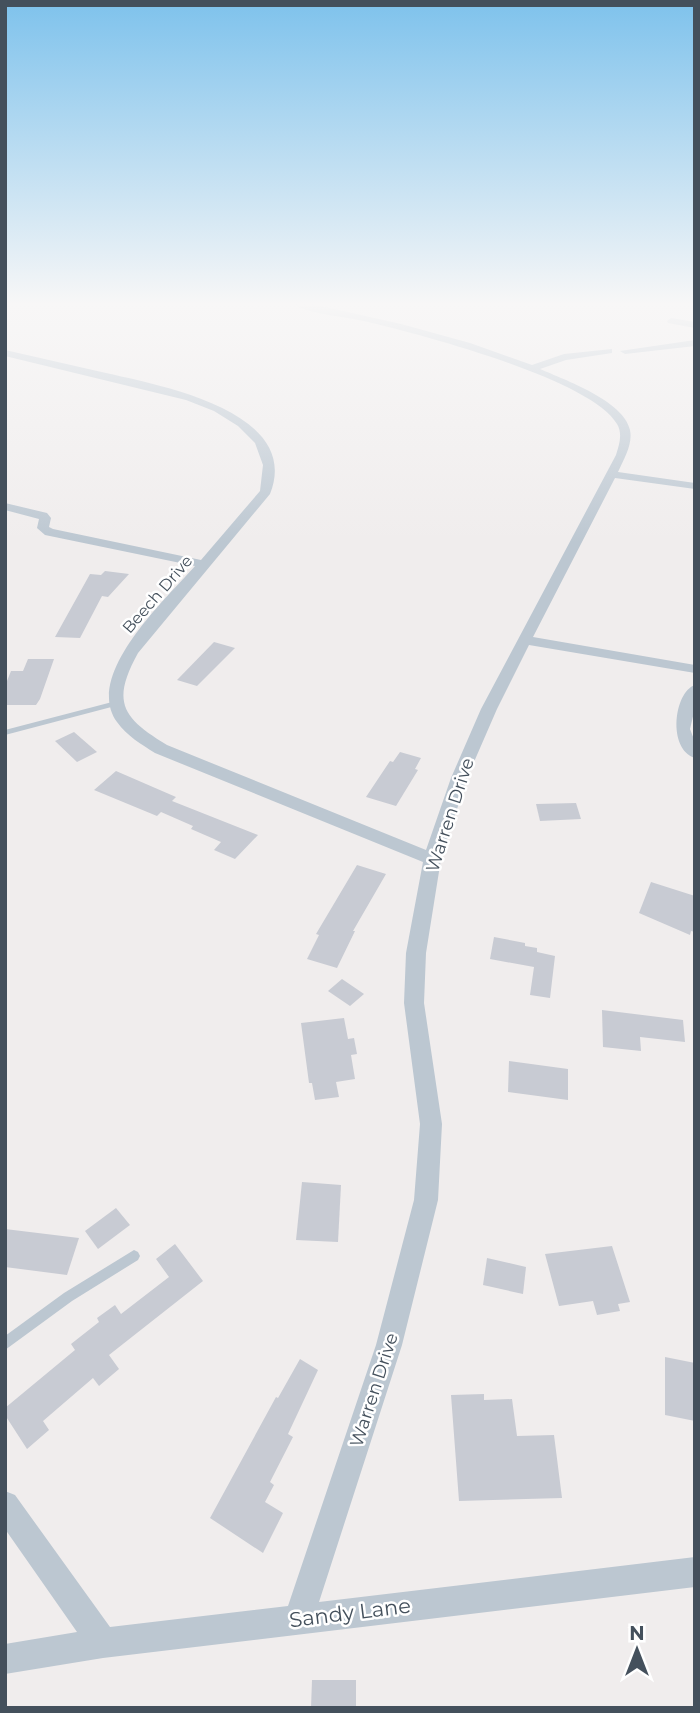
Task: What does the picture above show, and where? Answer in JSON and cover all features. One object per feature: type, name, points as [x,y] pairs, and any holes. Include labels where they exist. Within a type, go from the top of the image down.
[{"type":"street","name":"Beech Drive","points":[[116,703],[114,688],[134,646],[266,492],[270,481],[268,457],[254,435],[220,411],[190,397],[131,383]]},
{"type":"street","name":"Warren Drive","points":[[299,1619],[389,1345],[426,1200],[430,1124],[414,1003],[416,953],[432,859],[459,778],[489,709],[611,474],[627,436],[620,420],[564,383]]},
{"type":"street","points":[[611,474],[695,486]]},
{"type":"street","points":[[5,506],[43,516],[46,518],[43,528],[49,532],[205,565]]},
{"type":"street","points":[[525,640],[695,669]]},
{"type":"street","points":[[695,689],[681,730],[685,741],[695,753]]},
{"type":"street","points":[[116,703],[116,710],[131,731],[161,749],[432,859]]},
{"type":"street","points":[[5,1505],[103,1643]]},
{"type":"street","name":"Sandy Lane","points":[[5,1660],[103,1643],[695,1572]]},
{"type":"lane","points":[[5,733],[116,703]]},
{"type":"lane","points":[[5,1345],[68,1297],[134,1256]]},
{"type":"building","points":[[105,571],[129,574],[108,597],[102,596],[80,638],[55,637],[90,574],[101,575]]},
{"type":"building","points":[[214,642],[235,648],[197,686],[177,680]]},
{"type":"building","points":[[28,659],[54,659],[40,699],[36,705],[5,705],[5,686],[11,671],[23,671]]},
{"type":"building","points":[[74,732],[97,752],[77,762],[55,741]]},
{"type":"building","points":[[400,752],[421,758],[415,769],[418,770],[396,806],[366,797],[390,761],[393,762]]},
{"type":"building","points":[[116,771],[176,797],[172,801],[258,835],[235,859],[214,850],[221,842],[191,829],[193,826],[161,812],[157,816],[94,790]]},
{"type":"building","points":[[576,803],[581,819],[540,821],[536,804]]},
{"type":"building","points":[[357,865],[386,874],[353,931],[337,968],[307,959],[319,935],[316,934]]},
{"type":"building","points":[[651,882],[695,896],[695,932],[691,931],[690,935],[639,913]]},
{"type":"building","points":[[494,937],[525,943],[525,946],[537,948],[537,952],[555,956],[550,998],[530,995],[534,967],[490,959]]},
{"type":"building","points":[[342,979],[364,994],[350,1006],[328,991]]},
{"type":"building","points":[[602,1010],[683,1020],[685,1042],[640,1037],[641,1051],[603,1047]]},
{"type":"building","points":[[344,1018],[348,1039],[354,1038],[357,1054],[351,1055],[355,1079],[336,1082],[339,1097],[315,1100],[312,1083],[309,1083],[301,1023]]},
{"type":"building","points":[[509,1061],[568,1069],[568,1100],[508,1092]]},
{"type":"building","points":[[302,1182],[341,1185],[338,1242],[296,1240]]},
{"type":"building","points":[[116,1208],[130,1225],[98,1249],[85,1231]]},
{"type":"building","points":[[5,1229],[79,1238],[67,1275],[5,1267]]},
{"type":"building","points":[[175,1244],[203,1281],[109,1355],[119,1369],[99,1386],[93,1378],[43,1421],[49,1430],[27,1449],[5,1415],[5,1408],[75,1350],[71,1344],[99,1322],[97,1318],[115,1305],[121,1314],[169,1277],[156,1259]]},
{"type":"building","points":[[612,1246],[630,1302],[618,1304],[620,1311],[597,1315],[593,1301],[559,1306],[545,1254]]},
{"type":"building","points":[[487,1258],[526,1267],[523,1294],[483,1285]]},
{"type":"building","points":[[665,1357],[695,1363],[695,1421],[665,1415]]},
{"type":"building","points":[[300,1359],[318,1370],[288,1434],[293,1437],[270,1482],[274,1485],[265,1502],[283,1513],[263,1553],[210,1518],[276,1397],[278,1398]]},
{"type":"building","points":[[484,1394],[484,1400],[512,1399],[517,1436],[554,1435],[562,1498],[459,1501],[451,1395]]},
{"type":"building","points":[[312,1680],[356,1680],[356,1708],[311,1708]]}]
